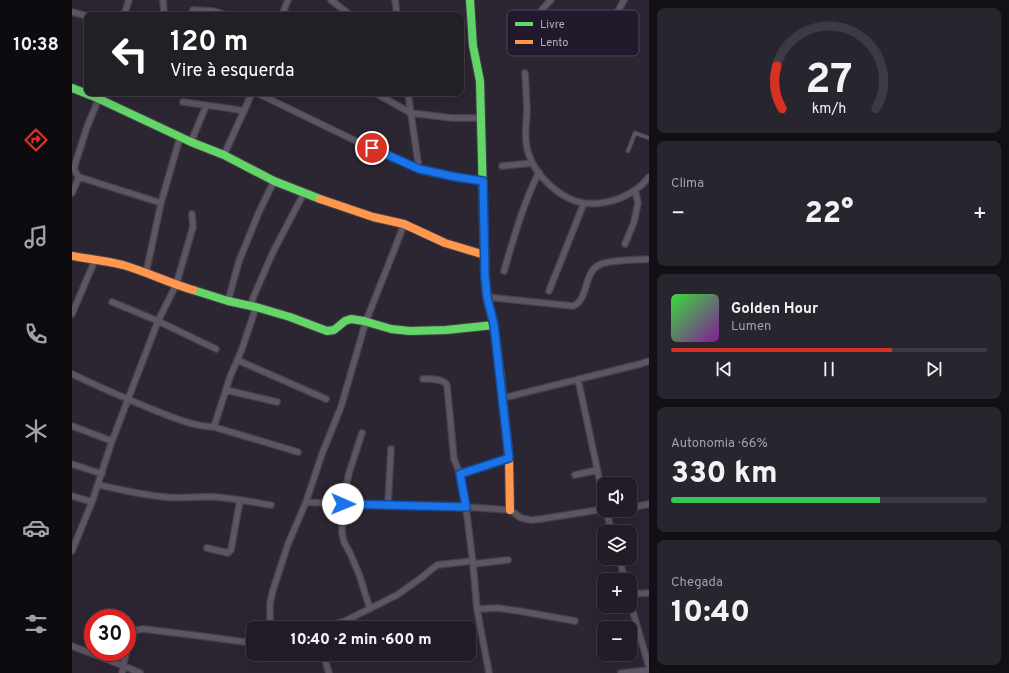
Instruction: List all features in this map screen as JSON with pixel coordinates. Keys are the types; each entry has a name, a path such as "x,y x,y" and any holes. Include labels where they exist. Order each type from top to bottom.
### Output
{"street":[{"path":"125,12 129,0"},
{"path":"163,0 164,12"},
{"path":"283,12 288,0"},
{"path":"332,0 346,12"},
{"path":"394,0 396,12"},
{"path":"470,0 473,46 480,81 485,277 487,297 494,325 503,398 509,458 510,510"},
{"path":"542,10 551,0"},
{"path":"619,10 624,0"},
{"path":"193,10 216,12"},
{"path":"72,12 84,15"},
{"path":"525,73 528,153 538,172 552,187 561,194 584,203 610,201 623,197 635,190 649,177"},
{"path":"72,88 84,91"},
{"path":"161,203 80,177 76,173 74,168 87,127 100,96 191,142 224,155 274,181 355,211 404,224 445,243 485,255"},
{"path":"224,155 251,96"},
{"path":"264,96 360,143 419,169 483,181"},
{"path":"380,96 411,113 452,118 482,118"},
{"path":"408,96 419,169"},
{"path":"183,102 244,111"},
{"path":"191,142 206,106"},
{"path":"146,273 161,203 180,136"},
{"path":"502,166 532,163"},
{"path":"504,271 525,203 538,172"},
{"path":"72,193 80,177"},
{"path":"228,301 239,261 259,212 274,181"},
{"path":"625,244 634,222 638,204 635,190"},
{"path":"214,427 237,360 253,307 253,298 274,252 304,193"},
{"path":"550,291 584,203"},
{"path":"72,549 99,485 112,441 158,321 176,285 193,227 192,214"},
{"path":"270,621 270,604 273,590 288,544 306,502 322,454 341,407 366,322 396,248 404,224"},
{"path":"72,256 122,265 176,285 228,301 290,317 327,331 334,330 350,319 388,329 416,331 494,325"},
{"path":"72,314 74,301 94,260"},
{"path":"487,297 573,306 577,305 591,274 598,265 609,262 649,260"},
{"path":"112,302 158,321 216,349"},
{"path":"237,360 326,399"},
{"path":"503,398 649,361"},
{"path":"72,374 184,422 214,427 298,452"},
{"path":"423,378 445,382 448,385 454,459 460,474 466,507 477,609 489,673"},
{"path":"578,379 599,477"},
{"path":"227,390 277,402"},
{"path":"72,426 112,441"},
{"path":"362,433 349,473 343,504 342,533 344,542 359,574 370,609"},
{"path":"388,505 391,449"},
{"path":"460,474 509,458"},
{"path":"72,464 102,474"},
{"path":"575,475 597,470"},
{"path":"99,485 166,498 214,497 271,505"},
{"path":"72,496 92,502"},
{"path":"207,548 228,553 231,550 240,500"},
{"path":"306,502 466,507 510,510 521,518 535,520 597,511"},
{"path":"637,507 649,504"},
{"path":"345,621 397,595 437,565 508,560"},
{"path":"637,594 649,593"},
{"path":"477,609 498,608 520,610 575,621"},
{"path":"621,673 649,669 633,613"},
{"path":"136,631 143,629 246,642"},
{"path":"72,646 140,673"},
{"path":"122,673 124,661"},
{"path":"325,661 329,673"}],"lane":[{"path":"628,151 635,133 649,138"}],"traffic: fast":[{"path":"470,0 473,46 480,81 485,277 487,297 494,325 500,373"},
{"path":"72,88 84,93"},
{"path":"92,96 191,142 224,155 274,181 320,199"},
{"path":"193,290 228,301 290,317 327,331 334,330 345,321 351,319 364,321 391,329 410,331 446,330 494,325"}],"traffic: slow":[{"path":"320,199 373,217 404,224 445,243 485,255"},
{"path":"72,256 123,265 193,290"},
{"path":"500,373 509,458 510,510"}],"route":[{"path":"343,504 466,507 460,474 509,458 494,325 487,297 485,277 483,181 419,169 372,148"}]}
